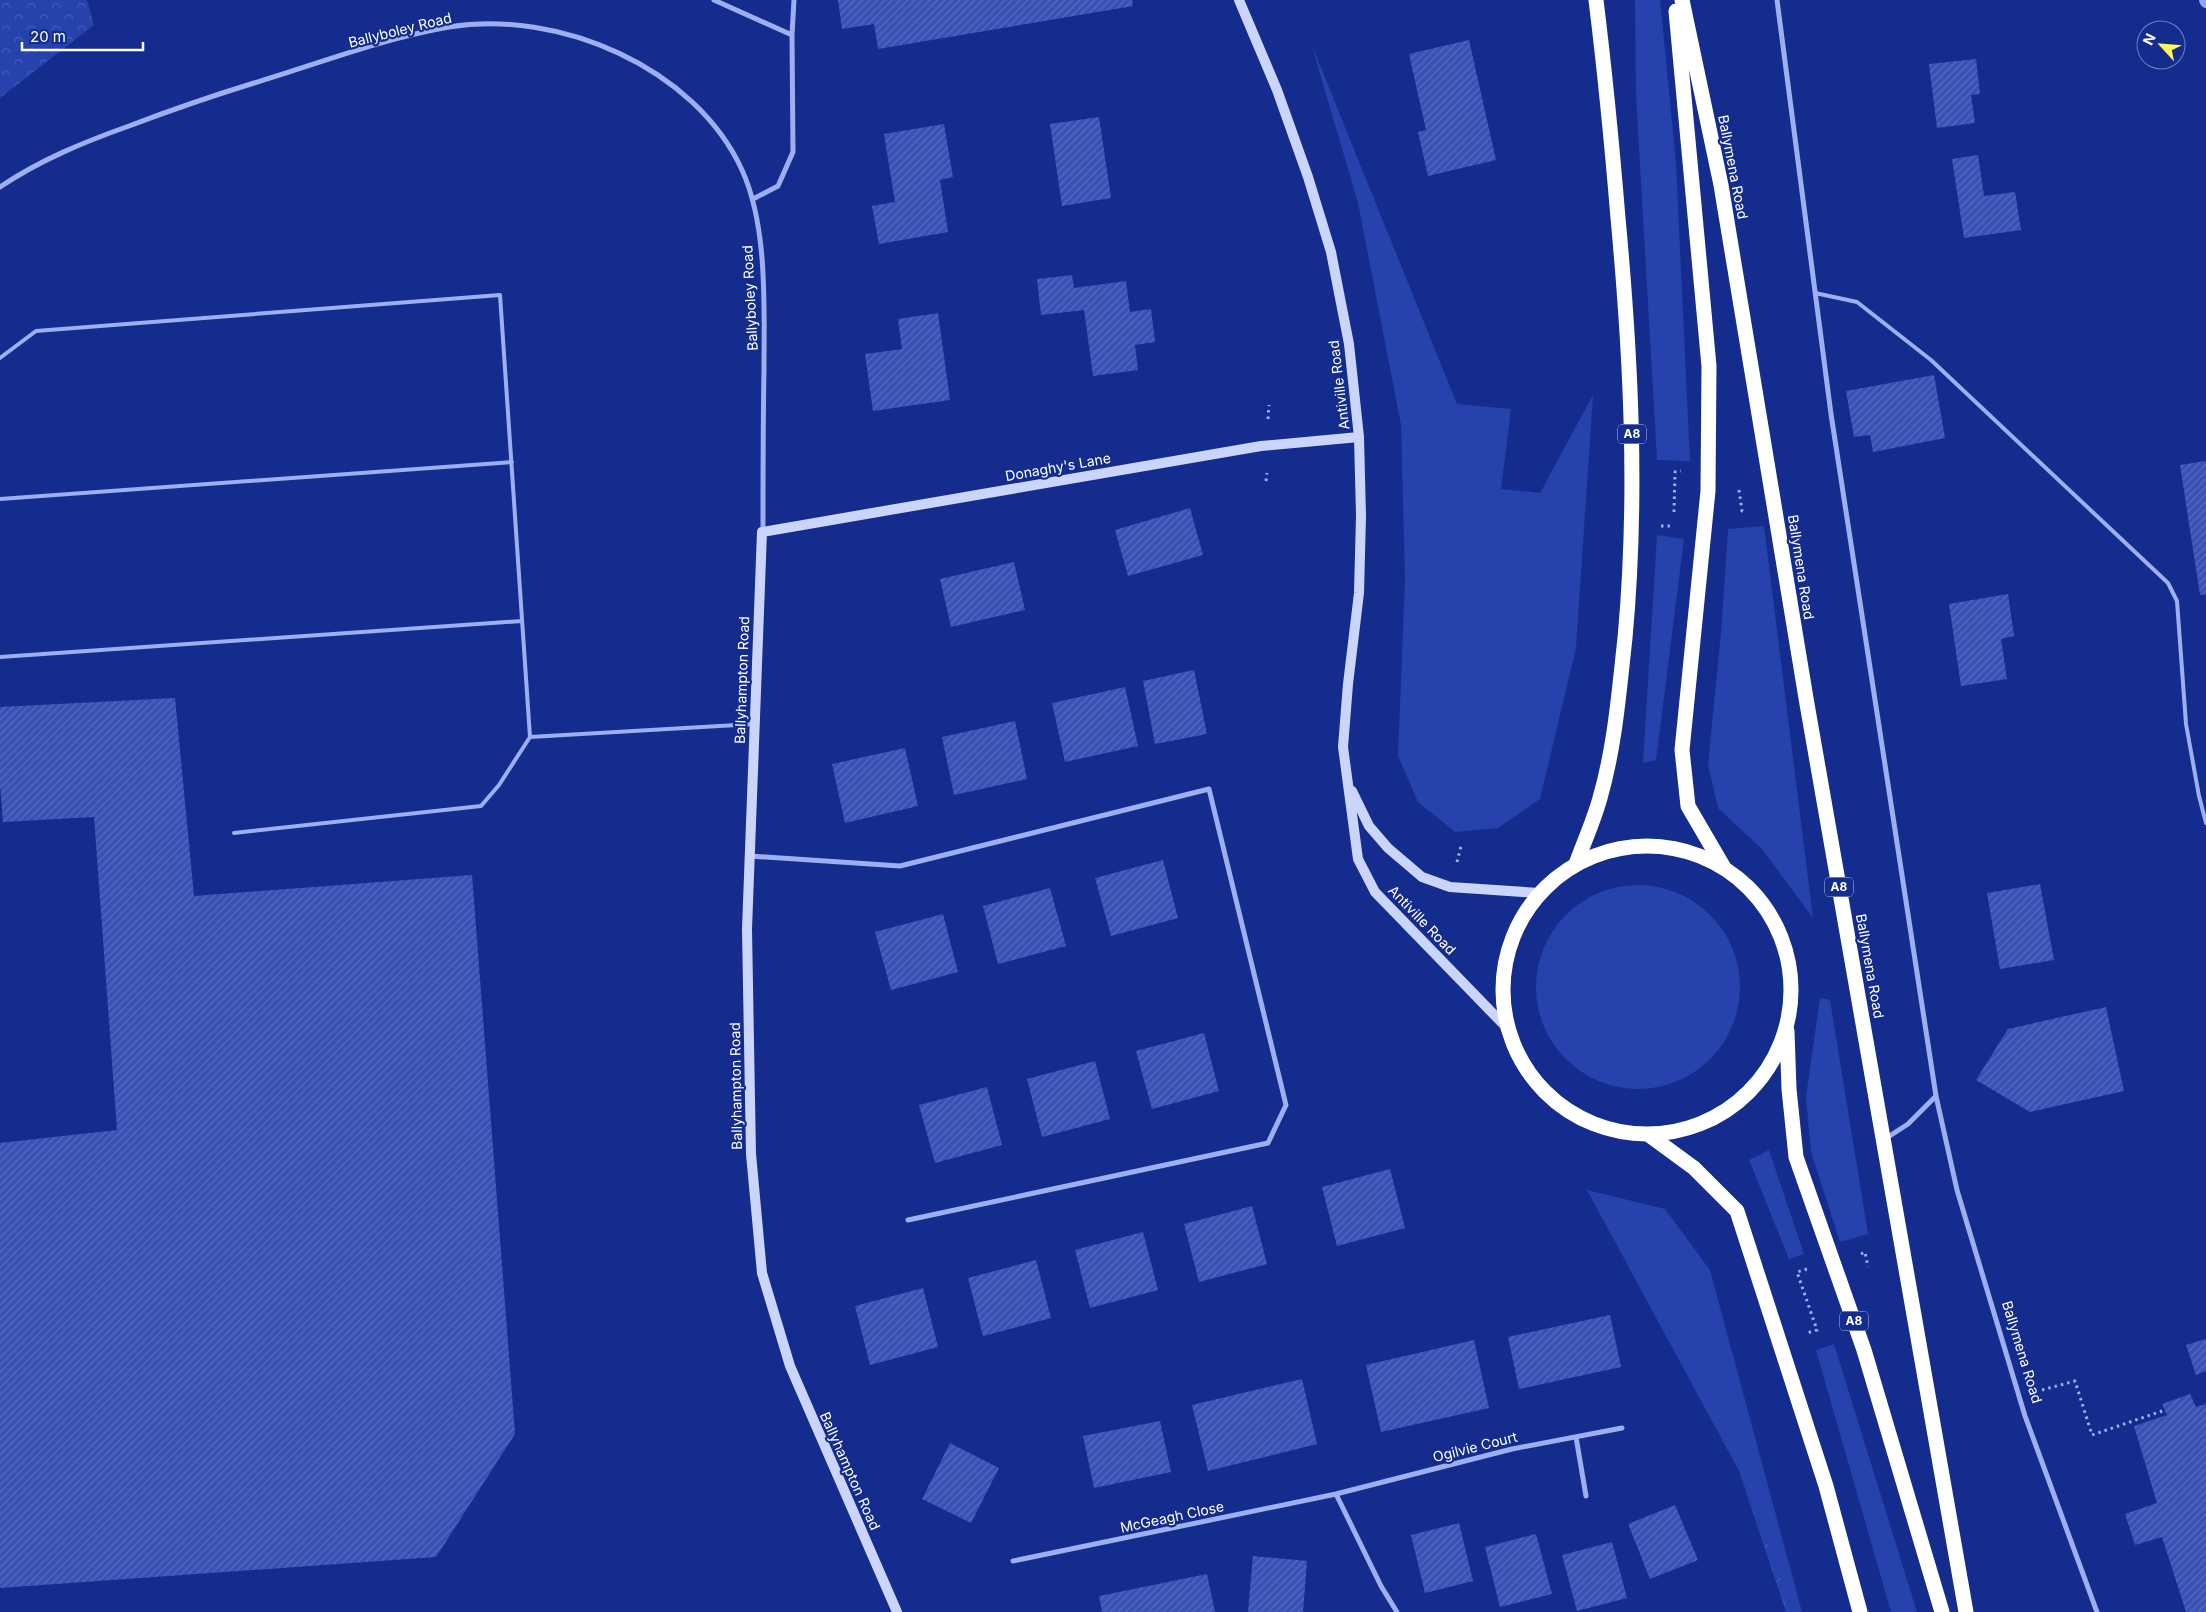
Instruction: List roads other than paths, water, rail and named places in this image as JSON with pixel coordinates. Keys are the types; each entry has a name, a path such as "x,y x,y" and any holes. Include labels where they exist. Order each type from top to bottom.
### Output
{"highway":[{"name":"A8","path":"1576,864 1600,798 1617,719 1630,587 1632,523 1633,457 1628,330 1606,81 1596,0"},
{"name":"A8","path":"1675,0 1709,366 1708,490 1682,750 1688,806 1723,866"},
{"name":"Ballymena Road","path":"1682,0 1721,185 1807,704 1966,1612"},
{"name":"A8","path":"1787,1027 1768,1070 1736,1104 1695,1127 1649,1135 1602,1128 1559,1106 1527,1071 1507,1028 1502,980 1513,933 1539,893 1576,864 1611,849 1650,845 1688,850 1723,866 1758,896 1782,936 1792,981 1787,1027 1789,1089 1796,1157 1864,1350 1942,1612"},
{"name":"A8","path":"1649,1135 1694,1168 1737,1211 1826,1486 1860,1612"}],"street":[{"path":"714,0 792,34"},
{"path":"753,199 778,186 793,152 792,34 794,0"},
{"name":"Antiville Road","path":"1239,0 1277,90 1308,177 1331,252 1349,344 1359,437 1361,516 1359,593 1348,684 1344,747 1358,859 1375,892 1507,1028"},
{"name":"Ballymena Road","path":"1777,0 1831,414 1936,1096 1957,1190 2019,1397 2097,1612"},
{"name":"Ballyboley Road","path":"0,187 17,175 72,147 196,101 406,38 451,27 505,24 549,29 585,39 627,57 661,76 694,104 719,133 741,168 753,199 762,261 764,318 762,532"},
{"name":"Donaghy's Lane","path":"762,532 1261,446 1359,437"},
{"name":"Ballyhampton Road","path":"762,532 747,929 751,1154 762,1273 790,1366 897,1612"},
{"name":"Antiville Road","path":"1348,783 1369,826 1388,848 1422,877 1450,887 1539,893"},
{"path":"750,856 900,866 1209,789 1286,1105 1268,1142 908,1220"},
{"path":"1884,1139 1908,1124 1936,1096"},
{"name":"Ogilvie Court","path":"1336,1494 1512,1449 1622,1428"},
{"path":"1576,1437 1586,1496"},
{"path":"1336,1494 1377,1579 1397,1612"},
{"name":"McGeagh Close","path":"1013,1561 1336,1494"}],"lane":[{"path":"1815,293 1857,302 1931,360 2168,583 2177,601 2186,724 2206,824"},
{"path":"0,358 36,331 500,295 530,737 499,785 481,806 234,833"},
{"path":"0,499 512,462"},
{"path":"0,656 522,621"},
{"path":"530,737 754,724"}]}
